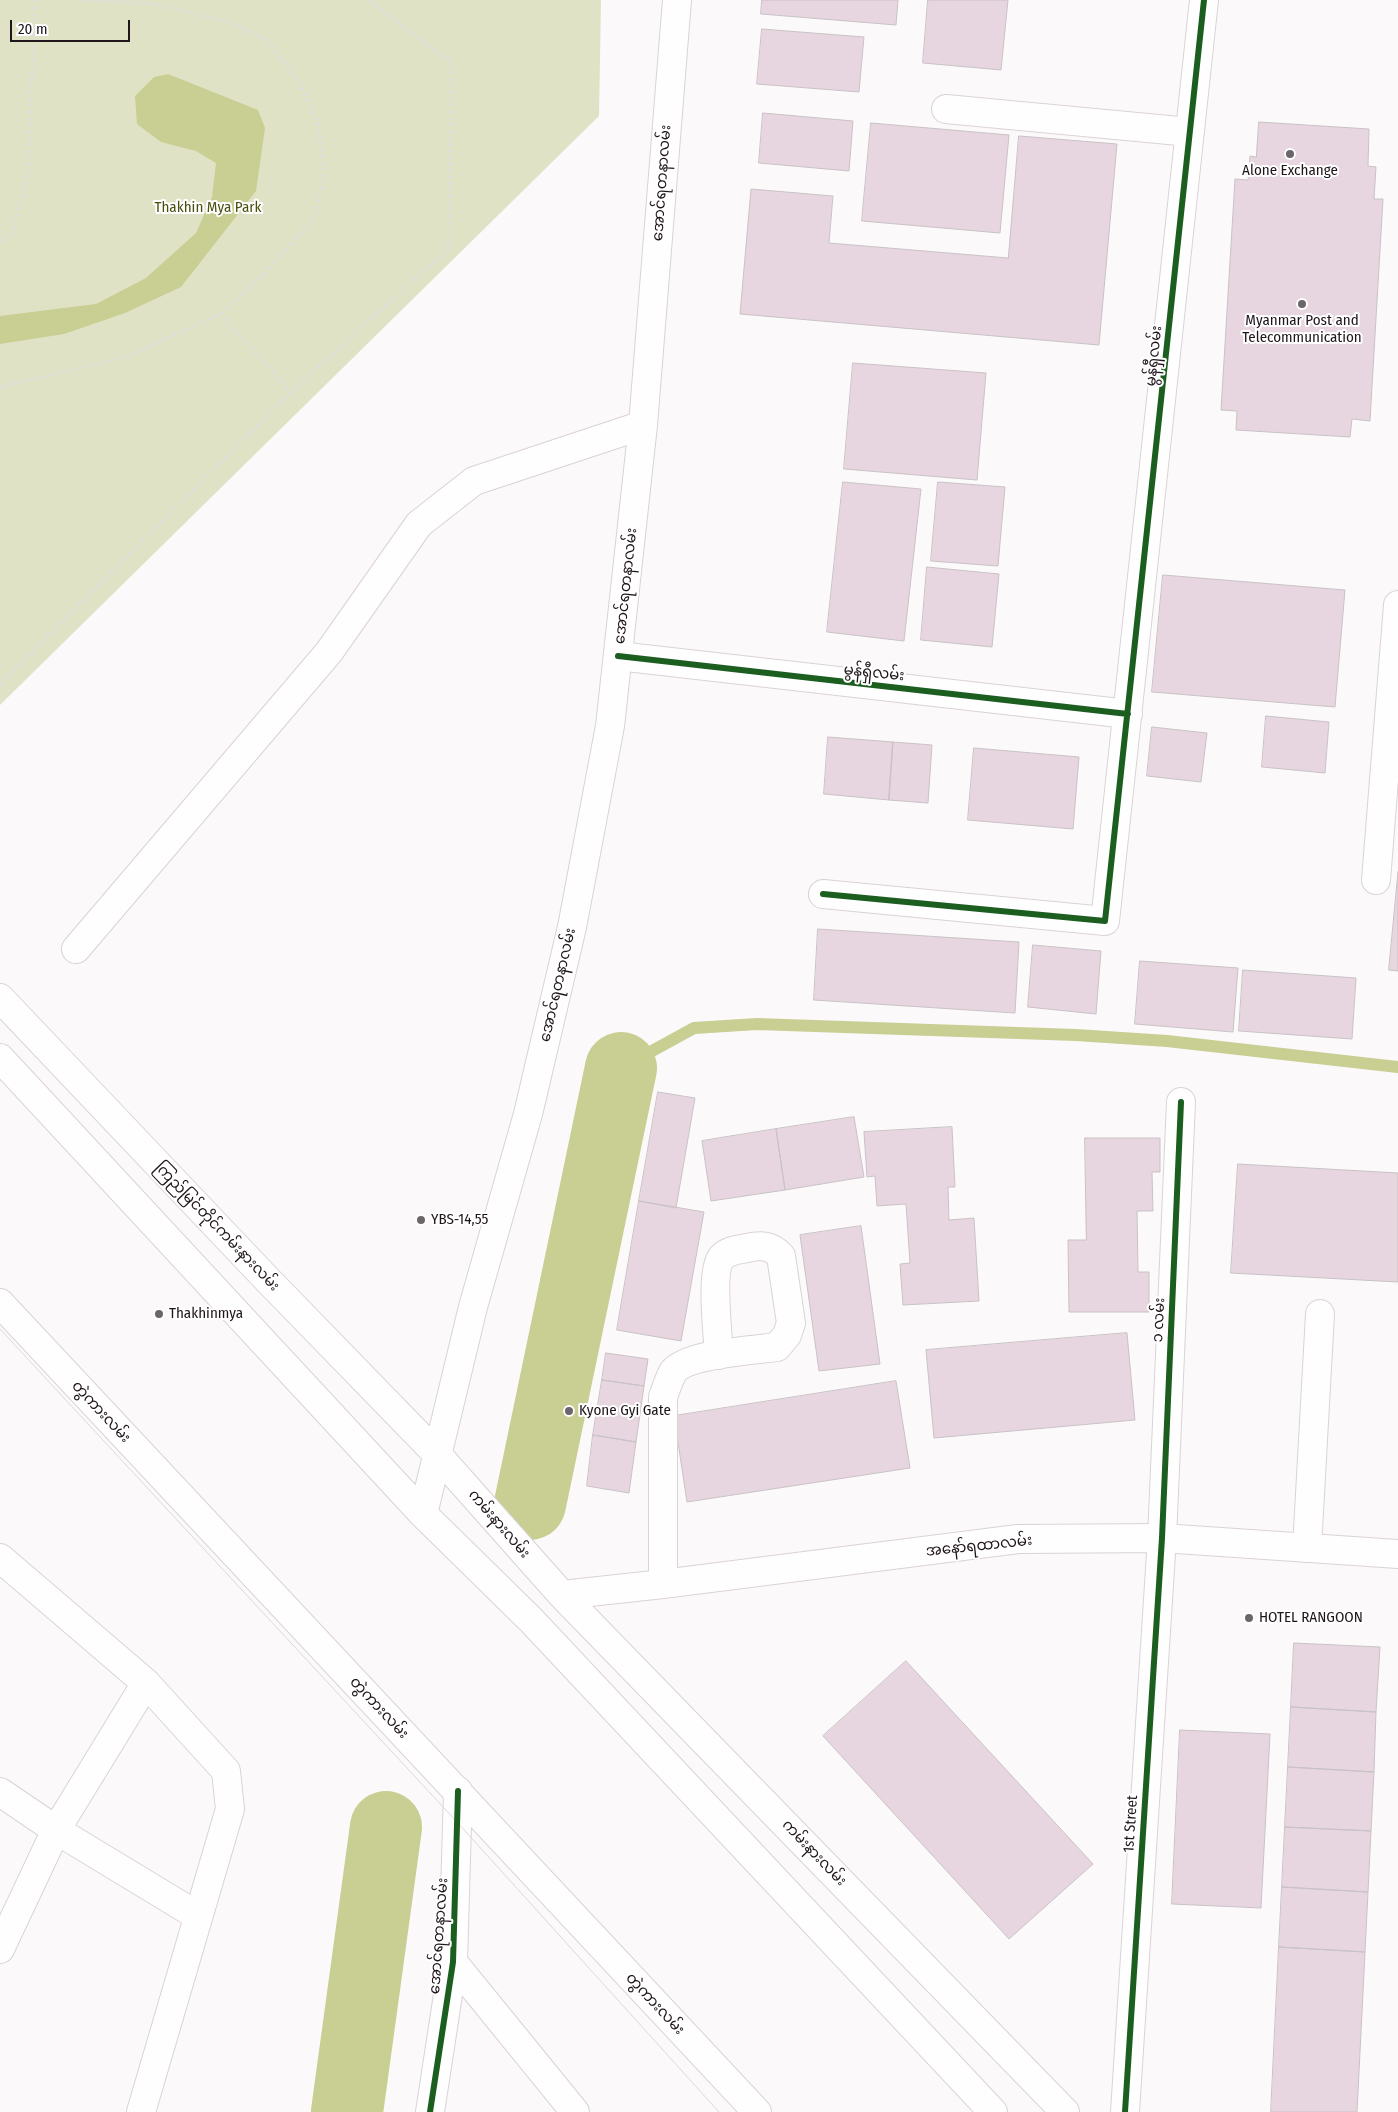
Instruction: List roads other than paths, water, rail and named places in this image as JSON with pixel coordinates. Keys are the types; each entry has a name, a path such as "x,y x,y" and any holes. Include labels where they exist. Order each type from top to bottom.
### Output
{"main road":[{"name":"အောင်ရတနာလမ်း","path":"423,1514 436,1453 473,1307 528,1114 572,928 610,726 644,425 677,0"},
{"name":"မွန်ရှီလမ်း","path":"823,894 1105,921 1204,0"},
{"path":"946,109 1190,132"},
{"path":"76,949 329,652 419,524 474,481 644,425"},
{"path":"1376,880 1398,605"},
{"name":"မွန်ရှီလမ်း","path":"618,656 1128,714"},
{"name":"ကြည်မြင်တိုင်ကမ်းနားလမ်း","path":"0,998 262,1274 436,1453"},
{"path":"0,1058 423,1514 531,1620 992,2112"},
{"name":"၁ လမ်း","path":"1162,1538 1181,1102"},
{"name":"တွဲကားလမ်း","path":"0,1303 254,1577 757,2112"},
{"path":"1307,1548 1320,1314"},
{"path":"663,1584 663,1397 674,1370 698,1357 719,1355"},
{"name":"ကမ်းနားလမ်း","path":"436,1453 562,1595 1065,2112"},
{"name":"အနော်ရထာလမ်း","path":"562,1595 1018,1539 1162,1538 1398,1554"},
{"name":"1st Street","path":"1125,2112 1162,1538"},
{"path":"0,1558 146,1683 226,1771 230,1809 141,2112"},
{"path":"531,1620 562,1595"},
{"path":"0,1948 56,1830 146,1683"},
{"path":"0,1792 56,1830 198,1916"},
{"name":"အောင်ရတနာလမ်း","path":"430,2112 452,1962 458,1792"},
{"path":"452,1962 575,2112"}],"waterway":[{"path":"621,1068 694,1028 757,1024 1076,1035 1167,1041 1398,1067"},
{"path":"530,1504 621,1068"},
{"path":"347,2112 386,1827"}],"tram line":[{"path":"0,1329 457,1822 719,2112"}],"place":[{"name":"Alone Exchange","path":"1290,154"},
{"name":"Myanmar Post and Telecommunication","path":"1302,304"},
{"name":"YBS-14,55","path":"421,1220"},
{"name":"Thakhinmya","path":"159,1314"},
{"name":"Kyone Gyi Gate","path":"569,1411"},
{"name":"HOTEL RANGOON","path":"1249,1618"}],"park label":[{"name":"Thakhin Mya Park","path":"208,208"}]}
